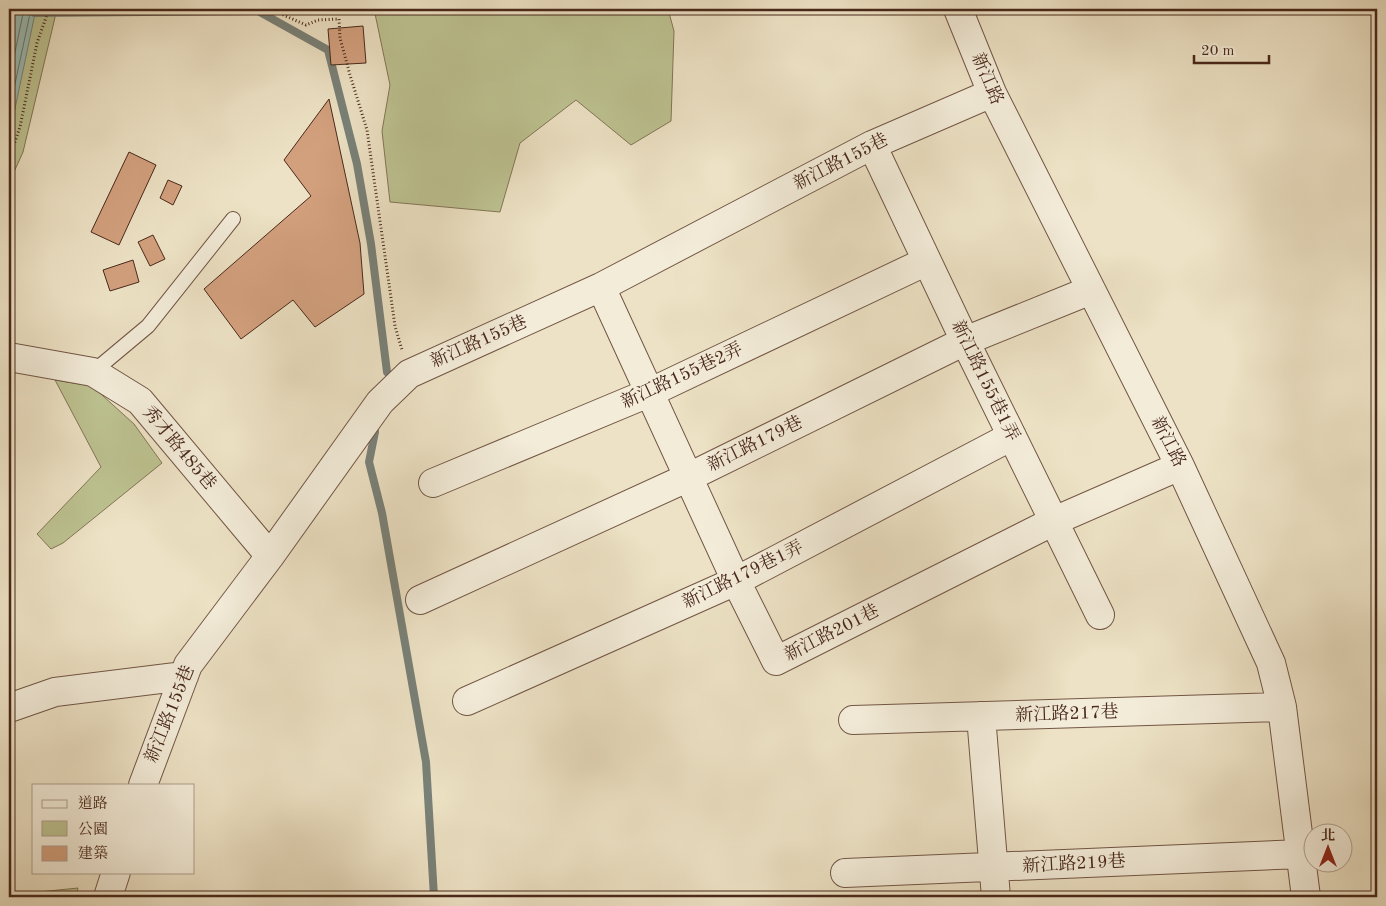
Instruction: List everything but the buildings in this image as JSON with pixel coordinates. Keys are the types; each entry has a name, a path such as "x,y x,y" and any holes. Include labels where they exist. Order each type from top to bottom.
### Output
{"street":[{"name":"新江路","path":"958,9 992,93 1180,466 1271,663 1282,707 1306,897"},
{"name":"新江路155巷","path":"143,784 188,665 270,556 380,402 409,374 601,287 872,145 992,93"},
{"name":"新江路155巷1弄","path":"872,145 965,341 1100,615"},
{"name":"新江路155巷2弄","path":"433,483 651,392 927,261"},
{"name":"新江路201巷","path":"601,287 651,392 736,581 776,661 1054,521 1180,466"},
{"name":"新江路179巷","path":"420,600 690,477 965,341 1091,290"},
{"name":"秀才路485巷","path":"9,357 93,372 140,401 270,556"},
{"name":"新江路179巷1弄","path":"468,701 736,581 1012,436"},
{"path":"9,708 55,692 184,676"},
{"name":"新江路217巷","path":"853,720 1282,707"},
{"path":"981,716 996,897"},
{"name":"新江路219巷","path":"845,873 1302,854"},
{"path":"108,897 115,874"}],"lane":[{"path":"93,372 148,326 233,220"}],"path":[{"path":"9,159 20,127 37,43 49,9"},
{"path":"270,9 306,25 318,20 339,19 340,38 367,130 395,326 409,374"}],"green space":[{"path":"9,9 57,9 23,152 9,183"},
{"path":"374,9 668,9 674,31 671,121 631,145 576,100 520,143 500,212 390,202 382,131 390,85"},
{"path":"55,380 92,386 134,424 162,463 63,543 51,549 37,534 101,467"},
{"path":"78,888 76,897 9,897 9,895"}],"water":[{"path":"9,9 36,9 9,137"}],"waterway":[{"path":"29,9 34,13 258,11 328,50 357,164 371,244 387,372"},
{"path":"375,432 369,462 382,513 426,762 434,897"}]}
